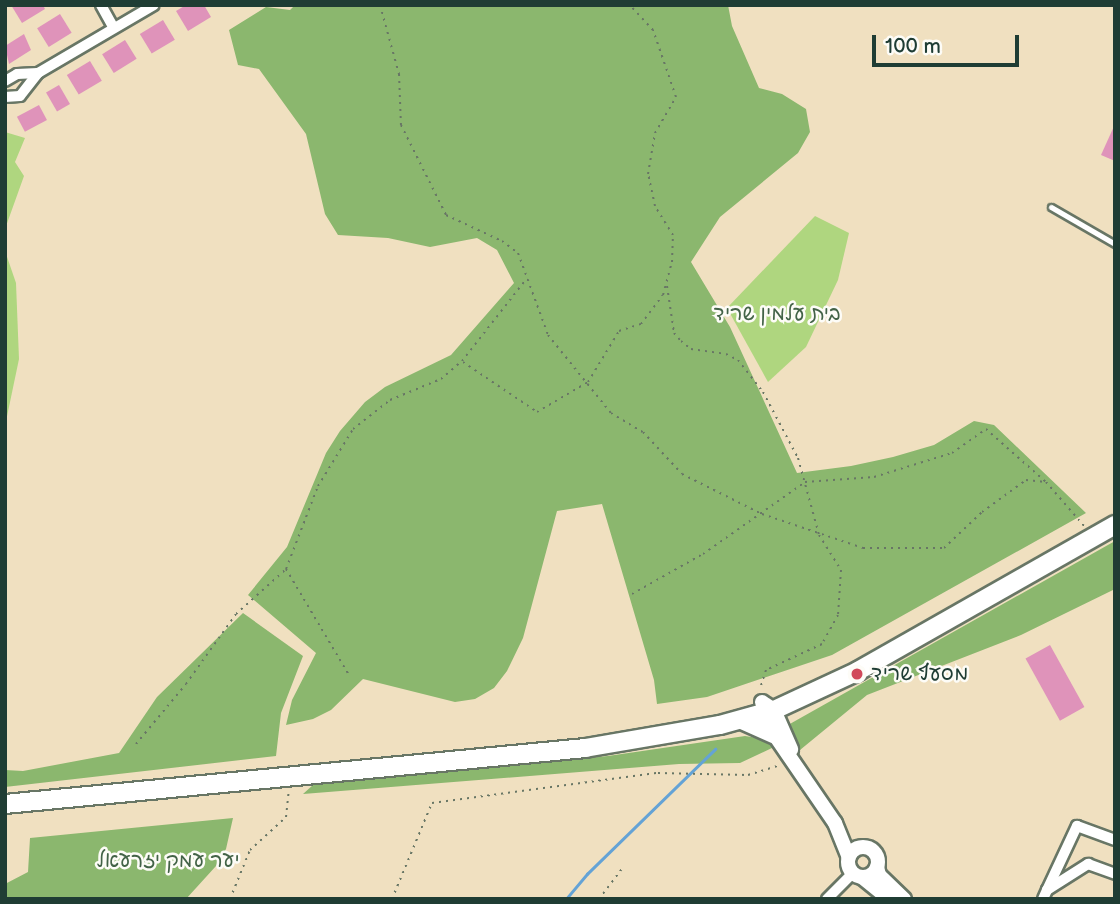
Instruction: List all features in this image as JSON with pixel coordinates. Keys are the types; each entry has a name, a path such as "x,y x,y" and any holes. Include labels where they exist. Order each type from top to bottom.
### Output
{"highway":[{"path":"585,748 765,703 1004,587 1115,525"},
{"path":"5,804 585,748 742,720 765,703"},
{"path":"742,720 774,734"}],"street":[{"path":"101,5 114,28"},
{"path":"5,97 20,96 38,73 154,5"},
{"path":"5,81 17,74 38,73"},
{"path":"765,703 774,734 795,760"},
{"path":"765,703 795,760 835,823 849,857 849,866 889,899"},
{"path":"835,823 863,848 875,854 879,875 904,899"},
{"path":"1045,894 1077,826 1115,840"},
{"path":"849,857 855,850 863,848"},
{"path":"1045,894 1088,864 1115,874"},
{"path":"827,899 857,875 871,874 877,867"}],"lane":[{"path":"1051,207 1115,244"}],"path":[{"path":"380,5 400,75 401,125 446,215 502,242 518,253 548,335 611,413 643,432 682,474 762,514 863,548 944,548 982,512 1026,480 1046,482"},
{"path":"462,361 537,412 588,382 619,331 641,324 663,295 672,262 673,235 655,206 648,174 655,133 676,97 653,30 630,5"},
{"path":"136,744 186,684 236,614 286,569 318,486 353,429 390,400 441,379 462,361 527,278"},
{"path":"666,283 674,332 691,349 726,354 750,372 798,458 819,535 841,570 838,615 822,644 766,670 765,703"},
{"path":"632,594 703,554 805,482 874,477 952,453 986,429 1046,482 1094,537"},
{"path":"286,569 349,675"},
{"path":"392,899 432,803 658,773 748,775 795,760"},
{"path":"229,899 250,850 286,817 290,776"},
{"path":"599,899 624,866"}],"green space":[{"path":"295,5 728,5 732,26 759,88 782,94 806,109 810,132 798,153 720,217 691,262 730,327 797,473 851,466 934,445 974,421 994,425 1086,513 832,655 707,697 657,704 654,680 602,504 557,511 523,638 507,671 494,688 475,699 455,702 363,679 331,710 313,719 286,725 292,700 316,653 248,595 287,547 326,453 340,431 365,402 385,387 451,355 514,283 497,250 477,238 430,247 388,238 338,235 325,214 306,134 259,69 238,65 229,30 266,7 290,10"},
{"path":"5,132 25,138 15,162 24,176 5,229"},
{"name":"בית עלמין שריד","path":"815,216 849,233 838,280 806,347 768,382 727,308"},
{"path":"5,251 16,283 19,359 5,426"},
{"path":"1115,541 1113,590 1021,635 867,695 800,750 788,725"},
{"path":"243,613 303,656 281,713 276,756 5,787 5,770 23,771 119,753 157,697"},
{"path":"745,736 758,738 774,747 740,763 679,764 303,794 313,785 608,756"},
{"name":"יער עמק יזרעאל","path":"233,818 226,849 216,866 186,899 5,899 5,884 28,872 30,838"}],"building":[{"path":"11,5 43,5 45,9 22,23"},
{"path":"186,5 204,5 211,17 188,31 176,11"},
{"path":"60,14 72,33 49,47 37,28"},
{"path":"163,20 175,40 152,54 140,34"},
{"path":"24,34 31,50 9,64 5,46"},
{"path":"125,40 137,59 114,73 102,54"},
{"path":"90,61 102,81 79,95 67,75"},
{"path":"59,85 70,104 57,112 46,93"},
{"path":"39,105 47,120 25,132 17,117"},
{"path":"1115,124 1115,161 1101,155"},
{"path":"1050,645 1084,707 1060,721 1026,659"}],"waterway":[{"path":"566,899 587,874 715,749"}],"place":[{"name":"מסעף שריד","path":"857,674"}]}
